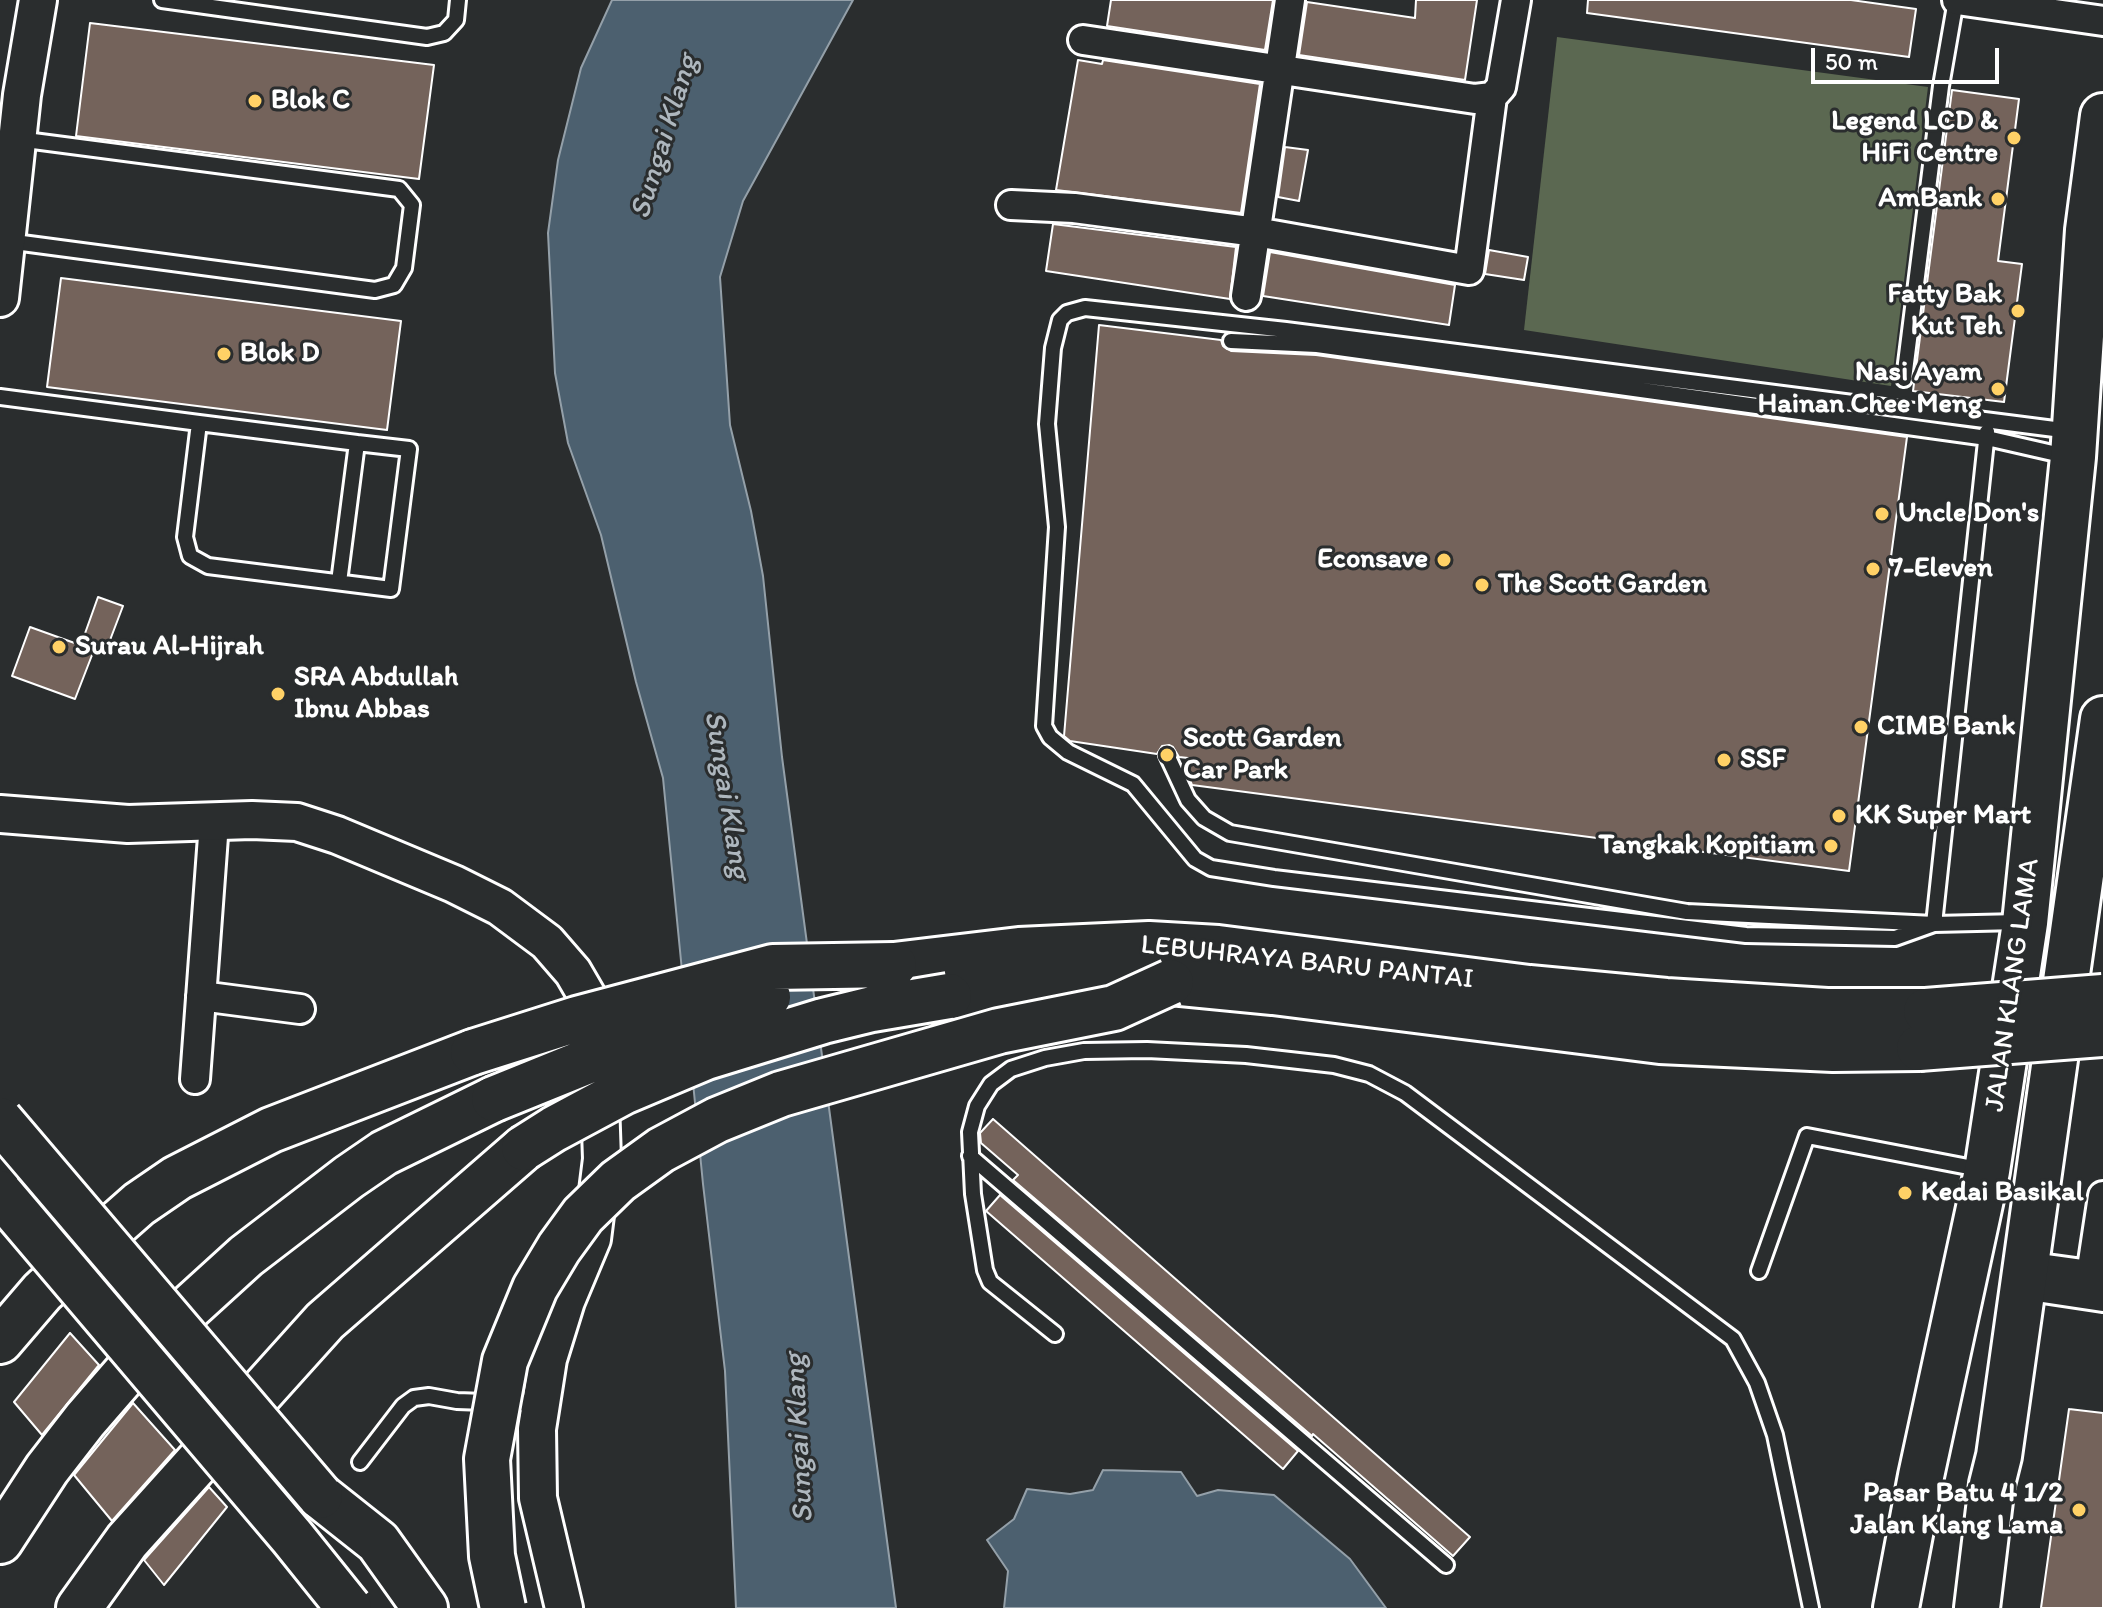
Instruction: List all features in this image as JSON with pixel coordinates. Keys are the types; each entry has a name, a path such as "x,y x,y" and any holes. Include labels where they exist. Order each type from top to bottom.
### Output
{"main road":[{"name":"JALAN KLANG LAMA","path":"1896,1608 1921,1476 1987,1171 2025,923 2075,444 2088,230 2103,116"},
{"name":"JALAN KLANG LAMA","path":"1977,1608 1992,1484 2103,724"},
{"name":"LEBUHRAYA BARU PANTAI","path":"0,1541 47,1469 157,1337 246,1256 384,1153 494,1099 615,1050 742,1005 894,965 1019,950 1149,944 1218,948 1529,988 1666,1001 1827,1011 1923,1030 2103,1034"},
{"path":"0,1341 42,1292 139,1204 177,1178 271,1130 473,1052 577,1019 773,967 894,965"},
{"name":"LEBUHRAYA BARU PANTAI","path":"79,1608 127,1541 325,1321 524,1148 623,1092 706,1057 835,1018 949,996 1039,987 1171,982 1660,1041 1833,1049 2103,997"},
{"path":"503,1608 492,1556 487,1459 505,1361 535,1288 559,1248 583,1215 618,1181 661,1150 717,1120 781,1094 999,1031 1114,1008 1171,982"},
{"path":"0,1120 320,1496 354,1560 412,1607"},
{"path":"0,1193 349,1608"}],"street":[{"path":"0,298 17,138 38,0"},
{"path":"1246,296 1290,0"},
{"path":"1011,205 1074,208 1256,232 1469,270 1492,97 1501,87 1504,77 1516,0"},
{"path":"1957,0 2103,21"},
{"path":"1083,40 1475,99 1492,97"},
{"path":"0,814 128,824 252,820 297,822 337,835 454,884 500,907 547,942 573,972 591,1003 599,1074 602,1159 592,1239 566,1301 548,1359 537,1429 538,1498 564,1608"},
{"path":"195,1079 214,823"},
{"path":"201,996 300,1009"},
{"path":"2024,1275 2099,1283 2103,1196"}],"lane":[{"path":"162,0 427,37 444,33 456,20 458,0"},
{"path":"1904,379 1941,86 1957,0"},
{"path":"6,241 375,290 394,285 404,268 412,205 399,189 17,138"},
{"path":"1934,924 1895,938 1746,935 1274,878 1211,868 1195,859 1133,784 1068,752 1050,737 1044,726 1057,527 1047,424 1053,348 1060,320 1067,313 1085,308 1286,330 1988,420 2075,444"},
{"path":"1231,341 1317,345 1987,438 2075,444"},
{"path":"0,397 409,449 391,589 208,566 190,556 185,537 199,423"},
{"path":"1934,924 1988,420"},
{"path":"339,582 357,443"},
{"path":"1167,755 1188,800 1204,818 1230,833 1687,912 1934,924 2025,923"},
{"path":"1055,1334 990,1282 985,1270 973,1194 970,1132 977,1106 991,1084 1011,1069 1084,1051 1147,1050 1246,1055 1334,1065 1369,1074 1405,1093 1733,1339 1757,1383 1775,1435 1811,1608"},
{"path":"1759,1271 1807,1136 1987,1171"},
{"path":"970,1156 1446,1565"},
{"path":"360,1462 403,1406 414,1398 429,1396 457,1401 541,1404"}],"green space":[{"path":"1557,37 1928,87 1891,386 1524,330"}],"water":[{"name":"Sungai Klang","path":"612,0 853,0 743,201 720,277 730,425 763,576 782,757 896,1608 736,1608 725,1371 703,1184 663,778 636,682 601,535 568,443 555,373 548,233 558,160 581,68"},
{"path":"1103,1470 1181,1472 1197,1496 1218,1490 1274,1495 1350,1559 1386,1608 1004,1608 1008,1571 987,1540 1014,1519 1027,1489 1070,1494 1093,1490"}],"building":[{"path":"1111,0 1273,0 1265,50 1107,26"},
{"path":"1416,0 1477,0 1465,80 1299,55 1307,2 1415,18"},
{"path":"1588,0 1851,0 1916,9 1909,57 1587,13"},
{"name":"Blok C","path":"90,23 434,65 419,179 76,136"},
{"path":"1078,60 1102,64 1103,60 1260,84 1241,213 1056,190"},
{"path":"1952,90 2019,99 1998,261 2022,264 2004,402 1913,391"},
{"path":"1285,147 1308,150 1299,201 1278,197"},
{"path":"1053,224 1236,247 1230,299 1046,271"},
{"path":"1489,250 1528,257 1524,280 1485,274"},
{"path":"1270,252 1455,285 1449,325 1263,296"},
{"name":"Blok D","path":"61,278 401,321 387,430 47,387"},
{"name":"The Scott Garden","path":"1099,325 1221,340 1223,346 1231,351 1316,355 1907,437 1849,871 1192,785 1187,773 1188,758 1179,757 1169,745 1162,746 1157,754 1070,741 1064,736"},
{"path":"98,597 123,606 107,648 83,639"},
{"name":"Surau Al-Hijrah","path":"30,627 94,650 75,699 12,676"},
{"path":"993,1119 1470,1537 1453,1556 1013,1180 1018,1175 981,1143 980,1133"},
{"path":"1000,1195 1298,1451 1283,1469 986,1211"},
{"path":"70,1333 99,1365 42,1435 14,1402"},
{"path":"133,1403 175,1450 112,1521 74,1475"},
{"name":"Pasar Batu 4 1/2 Jalan Klang Lama","path":"2069,1409 2103,1413 2103,1608 2041,1608"},
{"path":"209,1487 227,1507 164,1585 144,1560"}],"place":[{"name":"Blok C","path":"255,101"},
{"name":"Legend LCD & HiFi Centre","path":"2014,138"},
{"name":"AmBank","path":"1998,199"},
{"name":"Fatty Bak Kut Teh","path":"2018,311"},
{"name":"Blok D","path":"224,354"},
{"name":"Nasi Ayam Hainan Chee Meng","path":"1998,389"},
{"name":"Uncle Don's","path":"1882,514"},
{"name":"Econsave","path":"1444,560"},
{"name":"7-Eleven","path":"1873,569"},
{"name":"The Scott Garden","path":"1482,585"},
{"name":"Surau Al-Hijrah","path":"59,647"},
{"name":"SRA Abdullah Ibnu Abbas","path":"278,694"},
{"name":"CIMB Bank","path":"1861,727"},
{"name":"Scott Garden Car Park","path":"1167,755"},
{"name":"SSF","path":"1724,760"},
{"name":"KK Super Mart","path":"1839,816"},
{"name":"Tangkak Kopitiam","path":"1831,846"},
{"name":"Kedai Basikal","path":"1905,1193"},
{"name":"Pasar Batu 4 1/2 Jalan Klang Lama","path":"2079,1510"}]}
